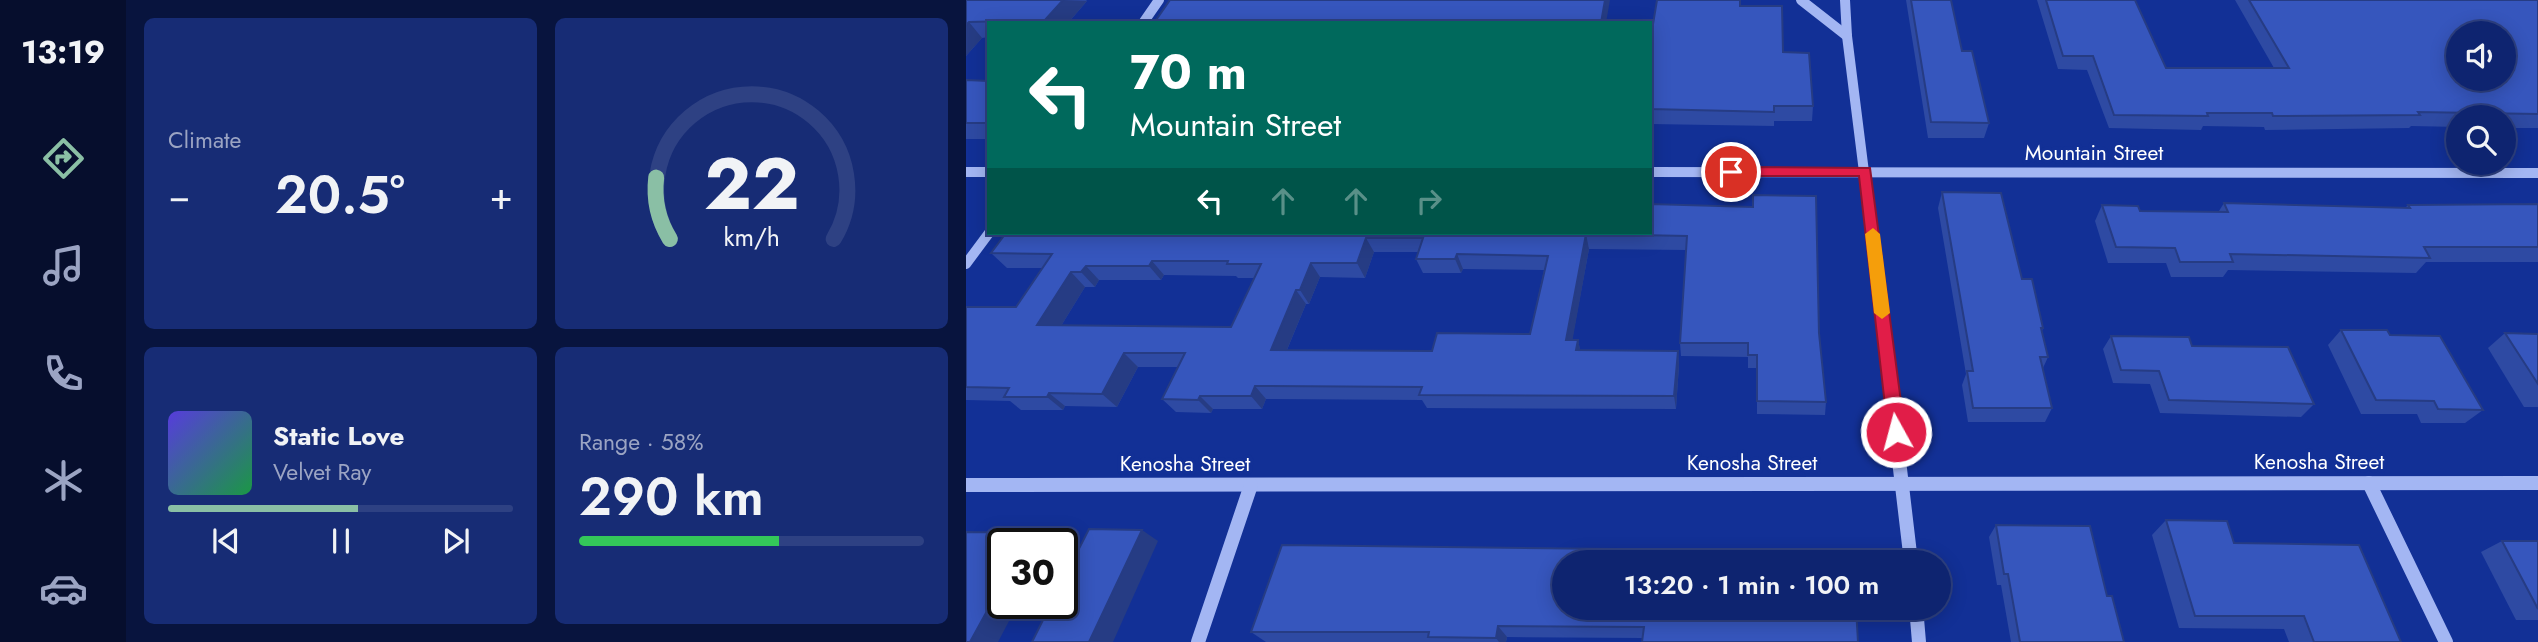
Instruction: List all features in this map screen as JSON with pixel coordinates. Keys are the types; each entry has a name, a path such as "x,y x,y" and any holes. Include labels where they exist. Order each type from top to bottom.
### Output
{"street":[{"path":"1144,21 1159,0"},
{"path":"1801,0 1847,36"},
{"path":"1845,0 1847,36 1866,172 1910,550"},
{"path":"966,172 987,172"},
{"name":"Mountain Street","path":"1652,172 2538,173"},
{"path":"966,264 988,235"},
{"path":"2369,483 2446,642"},
{"name":"Kenosha Street","path":"966,485 2538,483"},
{"path":"1198,642 1251,485"},
{"path":"1917,620 1919,642"}],"building":[{"path":"966,0 1063,0 1045,20 969,22 966,25"},
{"path":"1170,0 1605,0 1601,21 1155,21"},
{"path":"1657,0 1740,0 1740,6 1782,6 1783,52 1809,53 1813,106 1774,106 1774,112 1652,109 1652,30"},
{"path":"1911,0 1951,0 1962,51 1972,51 1989,123 1931,122"},
{"path":"2046,0 2135,0 2166,68 2289,68 2249,0 2538,0 2538,114 2516,114 2516,105 2446,105 2446,112 2418,112 2420,115 2114,115 2093,56 2063,56"},
{"path":"966,80 987,81 987,123 966,123"},
{"path":"1942,192 2001,193 2022,279 2032,279 2048,357 2040,357 2052,408 1973,408 1967,371 1973,371"},
{"path":"1753,195 1816,196 1819,333 1826,402 1757,401 1757,355 1748,355 1748,343 1680,343 1687,236 1636,235 1652,235 1652,204 1753,207"},
{"path":"2224,203 2410,208 2408,205 2538,204 2538,247 2424,247 2430,258 2230,254 2233,262 2180,262 2175,248 2116,247 2102,205 2138,206 2140,211 2228,212"},
{"path":"1004,235 1586,235 1566,340 1578,340 1576,350 1678,351 1674,396 1419,395 1422,387 1255,386 1251,396 1200,396 1198,400 1162,399 1185,353 1124,353 1102,394 1049,393 1047,397 1004,397 1009,388 966,387 966,307 1016,307 1052,254 991,253","holes":["1366,238 1423,238 1416,259 1455,259 1457,254 1548,256 1530,334 1437,333 1432,351 1271,350 1296,290 1300,290 1311,263 1357,263","1152,261 1228,261 1227,264 1261,264 1231,327 1037,325 1071,272 1081,272 1086,266 1149,266"]},
{"path":"2341,330 2387,330 2390,335 2440,336 2483,410 2438,409 2434,401 2376,400"},
{"path":"2505,333 2538,334 2538,384"},
{"path":"2111,336 2189,337 2192,346 2288,347 2314,404 2169,400 2159,371 2121,370"},
{"path":"2166,520 2227,521 2234,543 2359,545 2401,642 2314,642 2304,616 2195,616"},
{"path":"1996,525 2090,526 2107,596 2112,596 2124,642 2020,642"},
{"path":"1089,529 1142,530 1089,642 1032,642 1044,619 1078,619 1078,551"},
{"path":"966,532 987,532 987,611 970,642 966,642"},
{"path":"2502,541 2538,541 2538,609"},
{"path":"1282,545 1616,549 1552,550 1552,620 1857,620 1858,642 1642,642 1644,627 1498,626 1496,638 1428,637 1429,632 1251,632"},
{"path":"1751,549 1852,550 1751,550"}],"slow traffic":[{"path":"1873,234 1882,313"}],"route":[{"path":"1731,172 1866,172 1896,432"}]}
